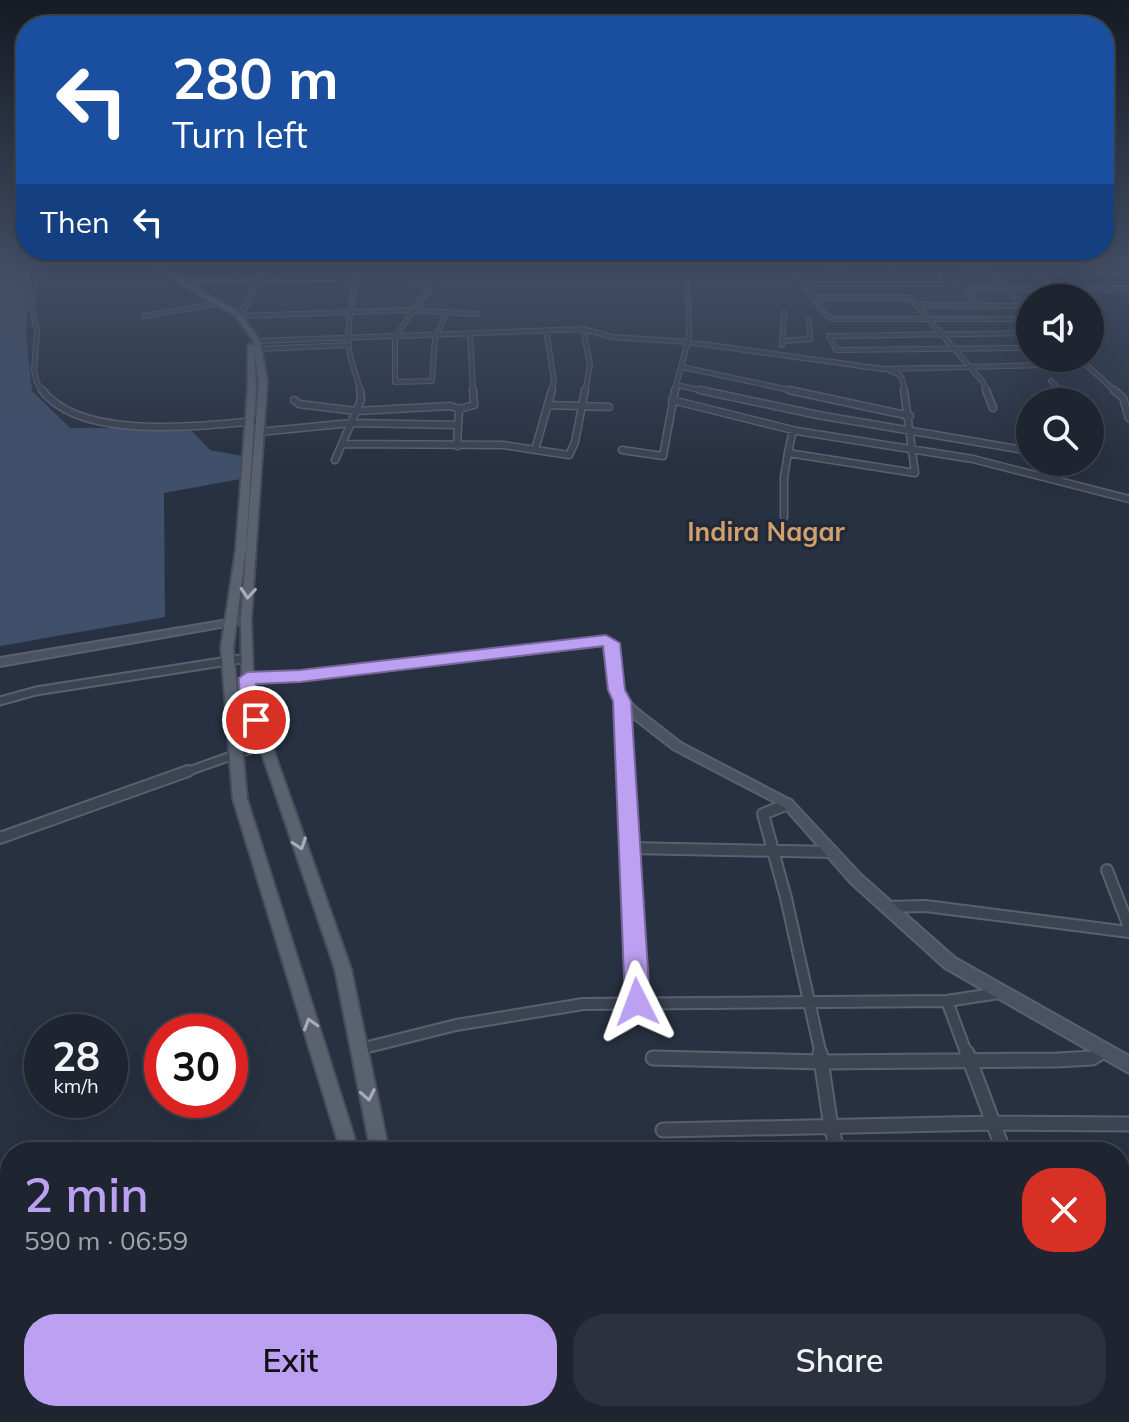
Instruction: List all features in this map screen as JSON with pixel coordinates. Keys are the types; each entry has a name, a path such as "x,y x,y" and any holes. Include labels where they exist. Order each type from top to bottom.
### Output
{"main road":[{"path":"242,330 251,342 256,425 246,620 248,695 343,969 378,1142"},
{"path":"248,330 257,345 263,381 231,622 229,661 240,799 347,1142"},
{"path":"0,662 246,620"},
{"path":"247,678 300,676 606,640 611,643 617,690 622,701 677,746 788,804 856,879 950,963 1129,1065"}],"street":[{"path":"36,330 32,363 37,382 49,402 86,418 117,425 458,425"},
{"path":"335,460 361,400 348,345 349,330"},
{"path":"399,330 395,337 395,382 432,381 438,330"},
{"path":"257,345 348,337 537,330"},
{"path":"535,450 549,405 554,369 546,330"},
{"path":"342,444 503,445 569,455 583,406 590,365 583,330"},
{"path":"588,330 612,337 780,353 883,369 901,375 910,416 915,473 788,453"},
{"path":"622,450 663,456 672,400 690,330"},
{"path":"780,353 784,330"},
{"path":"784,341 810,339 810,330"},
{"path":"938,330 983,382 993,408"},
{"path":"294,400 299,404 356,411 450,406 459,409 474,405 470,333"},
{"path":"1016,333 829,336 836,350 1016,348"},
{"path":"257,345 348,345"},
{"path":"883,369 1016,365"},
{"path":"682,367 910,416"},
{"path":"1095,372 1123,398 1129,418"},
{"path":"1051,381 1061,388"},
{"path":"676,385 818,415 1016,448"},
{"path":"672,400 793,430 986,462 1129,499"},
{"path":"549,405 609,407"},
{"path":"457,446 459,409"},
{"path":"784,517 784,477 793,430"},
{"path":"0,701 36,691 247,658"},
{"path":"622,701 637,1002"},
{"path":"0,838 265,744"},
{"path":"788,804 763,814 786,898 822,1062 835,1142"},
{"path":"629,848 834,852"},
{"path":"887,907 926,906 1129,929 1107,870"},
{"path":"359,1049 398,1037 583,1004 947,1001 999,993"},
{"path":"947,1001 1000,1142"},
{"path":"653,1058 822,1062 971,1061 1092,1058 1104,1050"},
{"path":"663,1130 993,1123 1129,1124"}],"water":[{"path":"0,330 26,330 32,391 70,428 189,428 210,450 248,457 246,478 164,493 165,617 0,646"}],"district":[{"name":"Indira Nagar","path":"766,532"}],"route":[{"path":"256,720 248,695 247,678 300,676 606,640 611,643 617,690 622,701 637,1002"}]}
